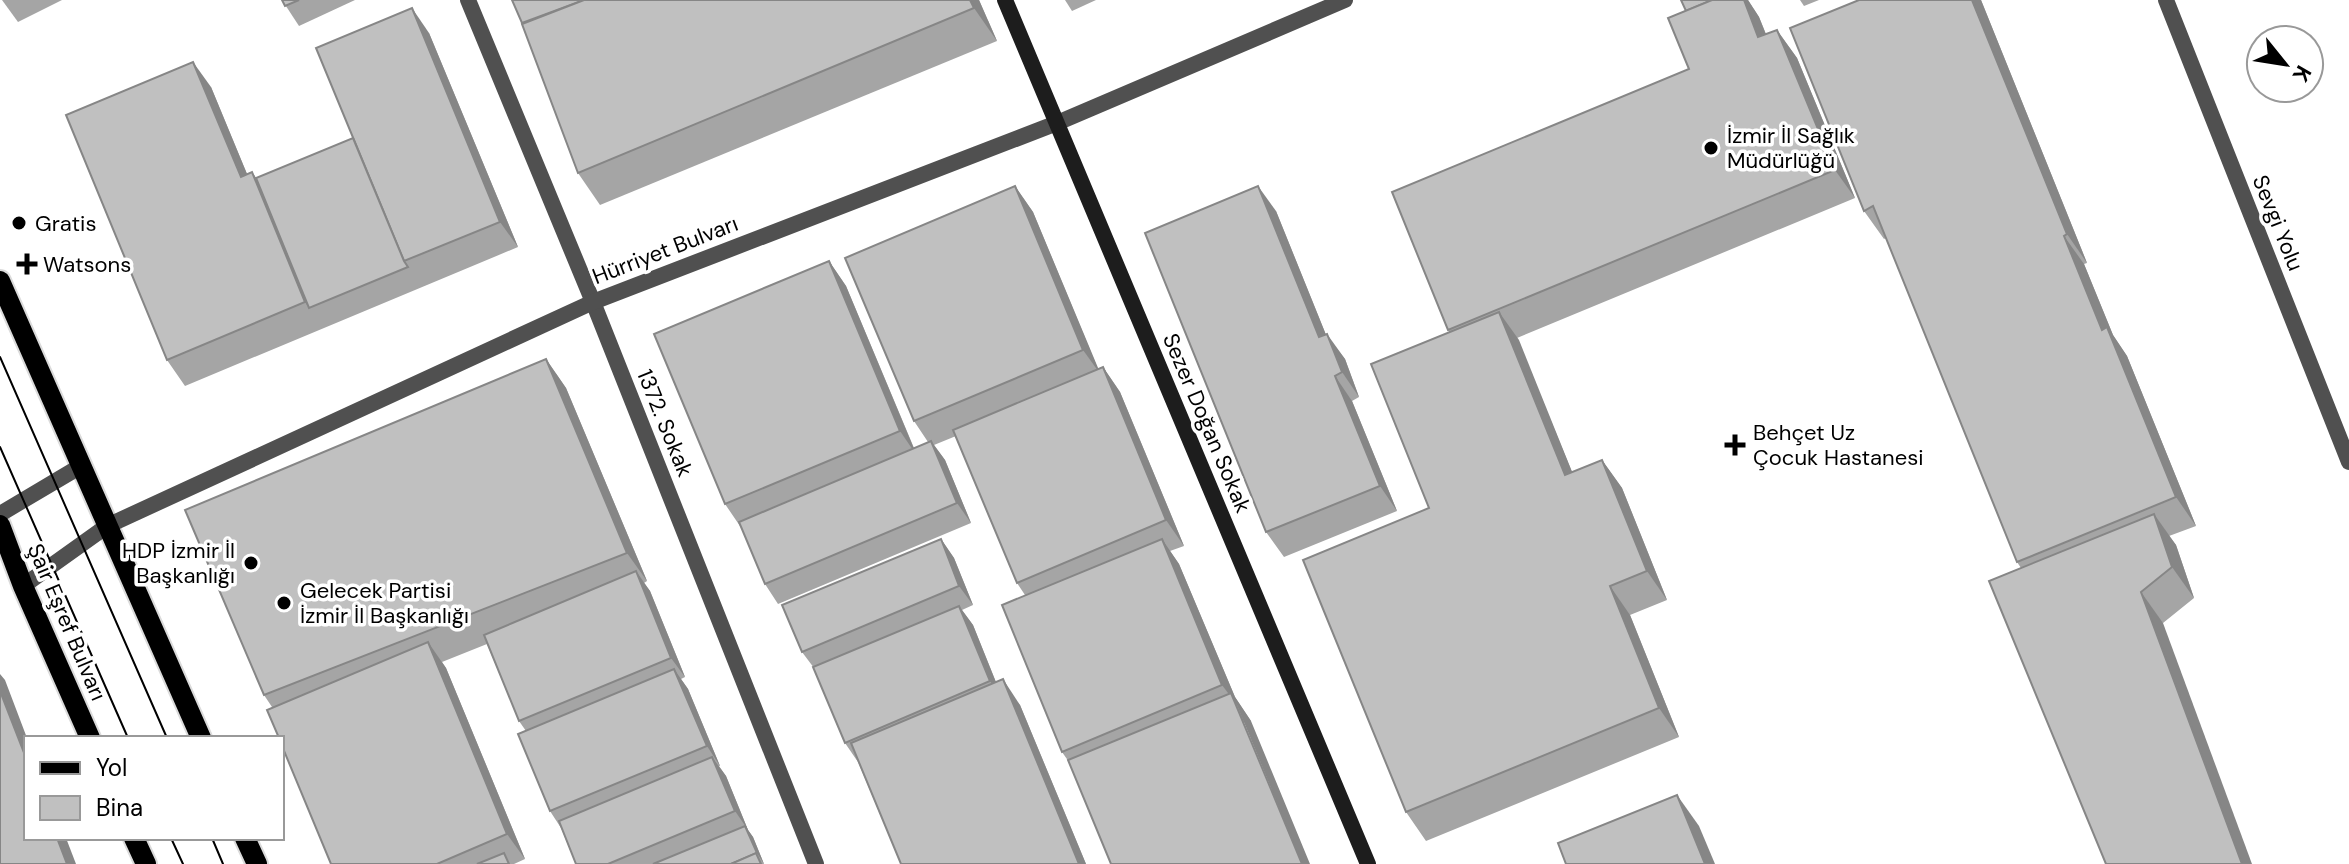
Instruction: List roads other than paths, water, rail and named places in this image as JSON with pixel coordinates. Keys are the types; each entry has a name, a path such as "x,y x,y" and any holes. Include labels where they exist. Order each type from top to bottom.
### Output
{"main road":[{"path":"0,281 200,736"},
{"name":"Şair Eşref Bulvarı","path":"0,525 23,586 89,736"},
{"path":"135,840 146,864"},
{"path":"246,840 257,864"}],"street":[{"name":"1372. Sokak","path":"468,0 593,302 816,864"},
{"name":"Sezer Doğan Sokak","path":"1005,0 1368,864"},
{"name":"Hürriyet Bulvarı","path":"23,586 107,526 593,302 1057,123 1345,0"},
{"name":"Sevgi Yolu","path":"2166,0 2349,462"},
{"path":"0,514 81,466"}],"tram line":[{"path":"0,357 166,736"},
{"path":"0,447 127,736"},
{"path":"172,840 183,864"},
{"path":"213,840 223,864"}],"place":[{"name":"İzmir İl Sağlık Müdürlüğü","path":"1711,148"},
{"name":"Gratis","path":"19,223"},
{"name":"Watsons","path":"27,264"},
{"name":"Behçet Uz Çocuk Hastanesi","path":"1735,445"},
{"name":"HDP İzmir İl Başkanlığı","path":"251,563"},
{"name":"Gelecek Partisi İzmir İl Başkanlığı","path":"284,603"}]}
